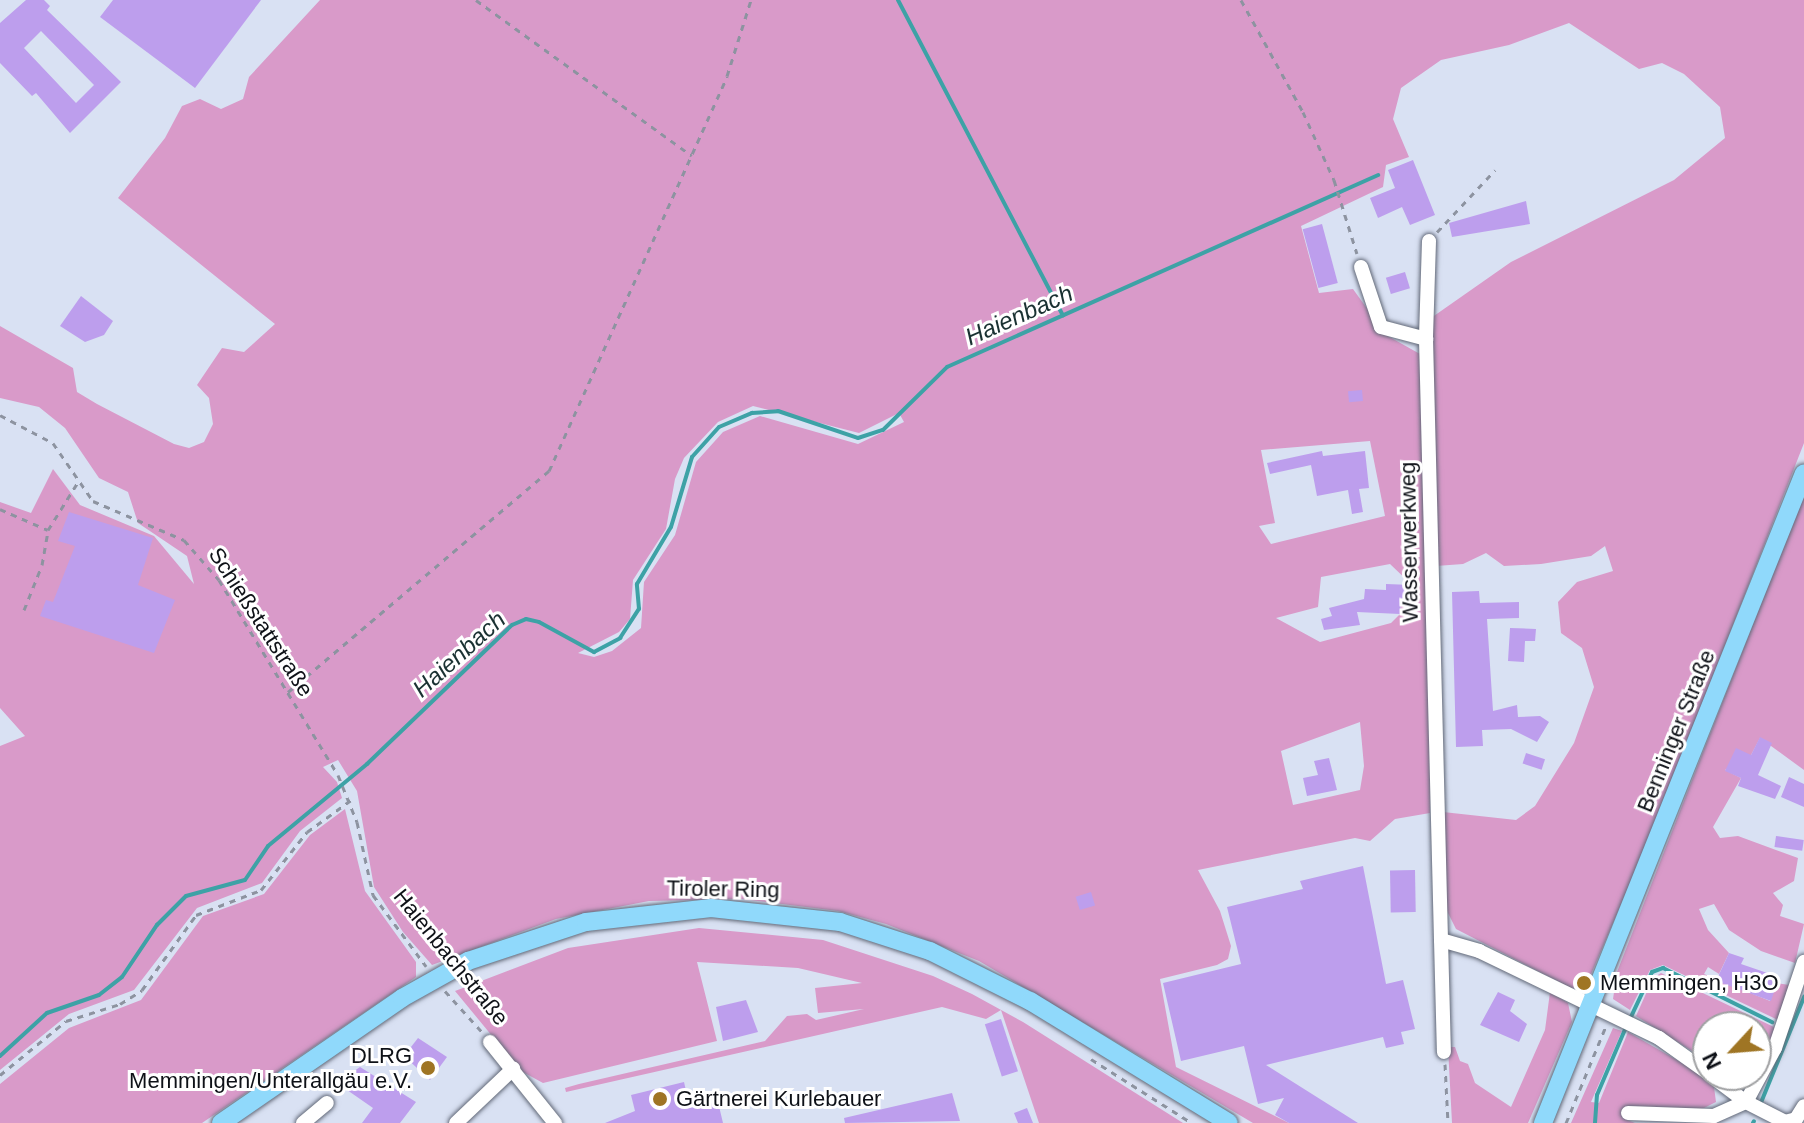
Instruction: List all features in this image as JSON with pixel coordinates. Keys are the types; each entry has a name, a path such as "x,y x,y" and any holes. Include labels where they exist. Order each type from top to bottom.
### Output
{"main road":[{"name":"Benninger Straße","path":"1543,1123 1593,1008 1804,473"},
{"name":"Tiroler Ring","path":"221,1123 440,984 511,944 619,916 711,908 840,922 930,951 968,969 1229,1123"}],"street":[{"name":"Wasserwerkweg","path":"1429,241 1426,339 1444,1052"},
{"path":"1361,267 1381,327 1426,339"},
{"path":"1441,940 1479,951 1637,1027 1692,1063"},
{"path":"1628,1113 1714,1116 1746,1102 1775,1048 1804,962"},
{"name":"Haienbachstraße","path":"490,1042 555,1123"},
{"path":"456,1123 513,1069"},
{"path":"1731,1091 1778,1122 1796,1119 1804,1106"},
{"path":"303,1123 327,1103"}],"path":[{"path":"476,0 692,156"},
{"path":"288,692 549,471 736,55 751,0"},
{"path":"1241,0 1303,112 1337,189 1361,267"},
{"path":"1429,241 1495,170"},
{"name":"Schießstattstraße","path":"0,415 53,443 93,501 164,527 201,556 288,692 351,800"},
{"path":"24,610 42,565 48,530 78,482"},
{"path":"0,509 48,530"},
{"path":"0,1075 66,1021 120,1004 142,990 196,915 261,890 307,832 351,800"},
{"name":"Haienbachstraße","path":"351,800 373,895 440,984 490,1042"},
{"path":"440,984 457,985"},
{"path":"1566,1123 1615,1017"},
{"path":"1444,1052 1448,1123"},
{"path":"1086,1056 1192,1123"}],"shaded area":[{"path":"320,0 1804,0 1804,443 1652,832 1586,986 1571,988 1456,929 1446,909 1443,812 1516,820 1535,806 1574,743 1594,687 1582,648 1561,633 1558,602 1577,582 1613,571 1605,546 1591,556 1541,564 1504,566 1486,553 1463,564 1436,566 1431,318 1511,262 1674,180 1725,138 1720,107 1684,74 1662,63 1639,69 1569,23 1509,45 1441,60 1401,88 1393,119 1409,157 1386,165 1383,187 1301,226 1319,293 1353,289 1386,335 1420,354 1431,768 1430,813 1395,819 1370,841 1355,838 1198,870 1220,911 1231,946 1228,959 1217,965 1160,979 1176,1067 1289,1123 1253,1123 979,961 886,924 838,911 742,899 649,901 556,919 432,965 403,932 374,887 357,791 338,760 323,767 337,782 342,798 300,831 262,883 197,908 134,990 69,1014 0,1070 0,746 25,736 0,708 0,502 31,513 53,469 80,505 154,536 194,584 187,556 138,523 128,492 99,478 65,428 39,407 0,398 0,326 73,368 77,392 97,404 174,444 189,448 204,442 213,424 209,398 197,385 222,348 244,352 275,324 118,198 165,138 182,106 200,99 221,109 243,99 249,77","holes":["753,406 859,433 899,413 904,422 858,444 760,416 723,432 696,462 675,535 644,582 641,628 612,651 594,657 578,653 619,632 630,619 633,580 666,529 675,479 684,458 718,422","1370,441 1385,516 1271,544 1259,526 1275,523 1261,450","1390,564 1412,585 1411,601 1401,601 1400,614 1391,623 1320,642 1276,618 1318,607 1321,577","1360,722 1364,766 1360,790 1293,805 1281,751"]},
{"path":"1804,494 1804,770 1760,738 1751,755 1725,770 1741,778 1713,827 1720,838 1738,836 1798,858 1794,881 1773,893 1783,905 1780,916 1804,924 1795,963 1761,951 1729,930 1714,904 1699,909 1708,930 1729,953 1719,974 1708,967 1704,974 1770,1001 1777,983 1789,985 1778,1020 1772,1017 1772,1011 1759,1011 1663,965 1650,970 1630,1010 1613,999 1617,972"},
{"path":"345,809 365,891 416,962 416,977 202,1123 0,1123 0,1084 69,1028 141,1000 203,916 264,894 310,835"},
{"path":"699,928 823,940 933,976 972,994 1023,1022 1183,1123 1039,1123 1001,1010 986,1019 942,1007 566,1092 565,1088 579,1084 765,1041 787,1016 807,1014 816,1020 864,1009 818,1013 815,988 862,983 798,968 697,962 717,1041 543,1083 521,1071 455,991 568,948"},
{"path":"1661,973 1740,1011 1692,1011 1692,1051 1636,1016 1653,978"},
{"path":"1550,992 1568,1003 1572,1022 1528,1123 1452,1123 1448,1047 1455,1047 1460,1061 1468,1064 1475,1083 1511,1107 1545,1030"},
{"path":"1613,1028 1622,1031 1591,1102 1599,1103 1628,1032 1692,1069 1692,1091 1715,1091 1716,1102 1700,1110 1625,1119 1635,1123 1571,1123"}],"building":[{"path":"26,0 44,0 50,6 47,10 121,82 70,133 36,93 32,96 0,63 0,23","holes":["41,31 94,85 76,103 24,48"]},
{"path":"113,0 261,0 195,88 100,17"},
{"path":"1413,160 1435,215 1410,225 1402,207 1378,218 1370,198 1395,188 1388,170"},
{"path":"1526,201 1530,224 1452,237 1449,223"},
{"path":"1322,224 1338,283 1318,288 1303,229"},
{"path":"1405,272 1410,288 1391,294 1386,278"},
{"path":"81,296 113,321 104,335 85,342 60,326"},
{"path":"1362,390 1363,401 1349,402 1348,391"},
{"path":"1322,451 1323,456 1365,451 1369,488 1359,489 1363,512 1352,514 1348,490 1317,496 1311,465 1270,474 1267,463"},
{"path":"69,512 153,538 138,585 175,600 154,653 40,616 46,600 53,602 75,546 58,541"},
{"path":"1386,584 1412,585 1411,602 1401,601 1400,614 1357,612 1360,625 1324,630 1321,619 1332,616 1329,608 1364,599 1365,589 1386,590"},
{"path":"1479,591 1480,603 1519,602 1519,618 1487,619 1493,711 1517,705 1518,717 1540,716 1549,722 1537,742 1511,729 1482,730 1483,746 1456,747 1452,592"},
{"path":"1510,628 1536,629 1535,641 1525,641 1524,662 1508,661"},
{"path":"1760,737 1772,743 1758,775 1781,786 1775,799 1738,786 1741,778 1725,771 1736,748 1751,755"},
{"path":"1526,753 1545,759 1542,770 1523,763"},
{"path":"1329,758 1337,790 1307,796 1303,778 1318,775 1314,761"},
{"path":"1789,777 1804,784 1804,807 1781,797"},
{"path":"1776,836 1804,840 1802,851 1774,847"},
{"path":"1363,866 1386,984 1403,980 1415,1029 1401,1032 1404,1044 1386,1048 1383,1037 1266,1065 1358,1123 1289,1123 1275,1115 1284,1098 1258,1104 1244,1046 1181,1061 1163,983 1241,964 1227,907 1303,889 1300,881"},
{"path":"1390,870 1415,870 1416,912 1391,912"},
{"path":"1091,892 1095,905 1080,910 1076,897"},
{"path":"1729,953 1744,958 1741,964 1779,977 1771,1001 1716,981"},
{"path":"1498,992 1515,1000 1510,1011 1527,1024 1519,1042 1480,1025"},
{"path":"746,1000 758,1032 723,1041 716,1007"},
{"path":"1001,1019 1018,1071 1002,1077 985,1024"},
{"name":"DLRG Memmingen/Unterallgäu e.V.","path":"418,1038 447,1057 430,1080 404,1056"},
{"path":"360,1067 416,1102 400,1123 362,1123 373,1108 337,1083"},
{"name":"Gärtnerei Kurlebauer","path":"684,1082 690,1108 718,1102 723,1123 605,1123 635,1111 631,1095"},
{"name":"Gärtnerei Kurlebauer","path":"952,1093 960,1121 845,1123 844,1118"},
{"path":"1027,1108 1033,1123 1018,1123 1014,1113"}],"waterway":[{"path":"898,0 1063,315"},
{"name":"Haienbach","path":"0,1056 47,1013 99,995 122,977 157,925 186,896 245,880 268,846 367,764 512,625 526,619 539,622 594,652 620,638 639,609 637,584 671,527 692,457 719,427 752,413 778,411 858,438 883,430 947,367 1378,175"},
{"path":"1630,1019 1652,972 1663,968 1750,1011"},
{"path":"1760,1105 1804,997"},
{"path":"1595,1123 1597,1095 1626,1027"}],"place":[{"name":"Memmingen, H3O","path":"1584,983"},
{"name":"DLRG Memmingen/Unterallgäu e.V.","path":"428,1068"},
{"name":"Gärtnerei Kurlebauer","path":"660,1099"}]}
